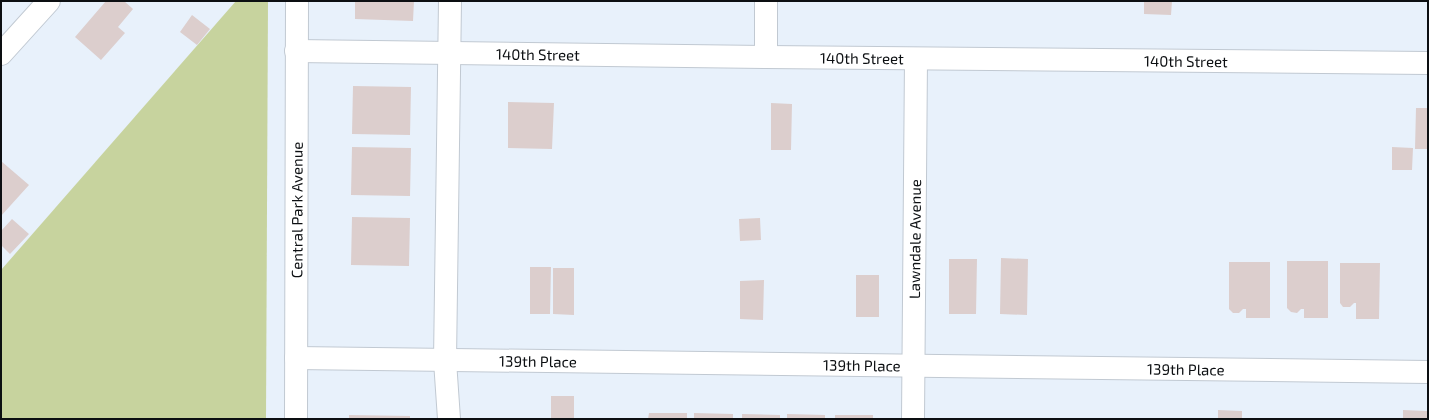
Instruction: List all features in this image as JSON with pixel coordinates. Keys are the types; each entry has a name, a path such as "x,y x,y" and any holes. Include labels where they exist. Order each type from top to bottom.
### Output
{"street":[{"path":"1,54 49,1"},
{"name":"Central Park Avenue","path":"296,419 297,1"},
{"path":"449,419 445,361 450,1"},
{"path":"766,1 766,57"},
{"name":"140th Street","path":"296,51 916,59 1428,63"},
{"name":"Lawndale Avenue","path":"914,419 916,59"},
{"name":"139th Place","path":"296,358 1428,372"}],"green space":[{"path":"236,1 268,1 266,419 1,419 1,270"}],"building":[{"path":"106,1 124,1 133,9 118,27 125,33 101,60 75,37"},
{"path":"355,1 414,1 413,21 355,19"},
{"path":"1144,1 1172,1 1171,15 1144,14"},
{"path":"192,15 210,29 197,45 180,32"},
{"path":"353,86 411,87 410,135 352,134"},
{"path":"508,102 554,103 552,149 508,148"},
{"path":"771,103 792,104 791,150 771,150"},
{"path":"1416,108 1428,108 1428,149 1415,149"},
{"path":"352,147 411,148 410,196 351,195"},
{"path":"1392,147 1413,148 1412,170 1392,170"},
{"path":"1,161 29,185 1,216"},
{"path":"352,217 410,218 409,266 351,265"},
{"path":"760,218 761,240 740,241 739,219"},
{"path":"12,219 29,234 10,254 1,245 1,231"},
{"path":"1001,258 1028,259 1027,315 1000,314"},
{"path":"949,259 977,259 976,314 949,314"},
{"path":"1287,261 1328,261 1328,318 1304,318 1304,309 1301,309 1297,313 1291,312 1287,308"},
{"path":"1229,262 1270,262 1270,318 1246,318 1246,309 1243,309 1239,313 1233,313 1229,309"},
{"path":"1340,263 1380,263 1379,319 1356,319 1356,303 1350,307 1343,307 1340,303"},
{"path":"530,267 551,267 550,314 530,314"},
{"path":"553,268 574,268 574,315 553,314"},
{"path":"856,275 879,275 879,317 856,317"},
{"path":"764,280 763,320 740,319 740,281"},
{"path":"551,396 574,396 574,419 551,419"},
{"path":"1218,410 1242,411 1242,419 1218,419"},
{"path":"1403,410 1427,411 1427,419 1403,419"},
{"path":"649,413 687,413 687,419 648,419"},
{"path":"694,413 733,414 733,419 694,419"},
{"path":"742,414 780,415 780,419 742,419"},
{"path":"787,414 825,415 825,419 787,419"},
{"path":"349,415 410,416 410,419 349,419"},
{"path":"835,415 873,415 873,419 835,419"}]}
